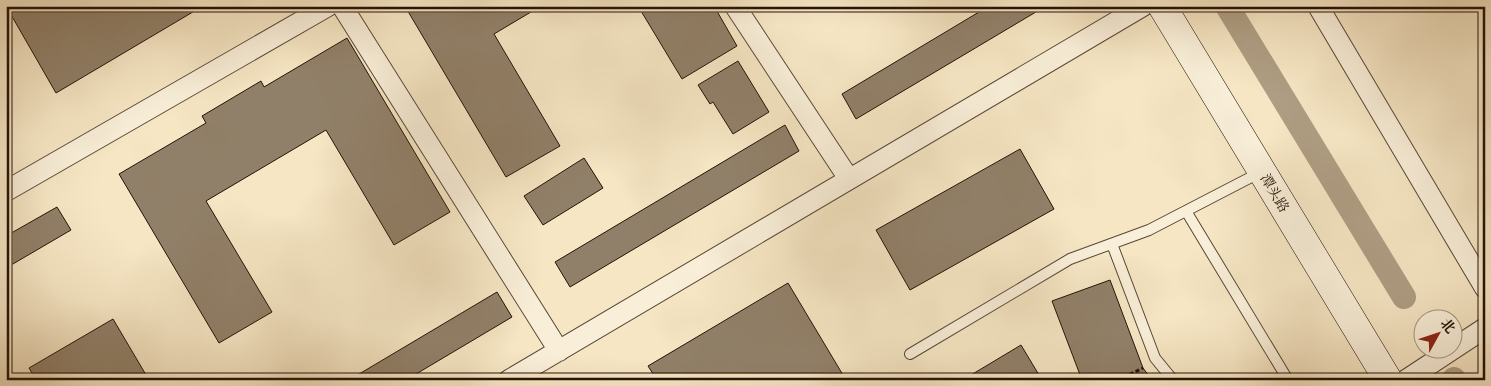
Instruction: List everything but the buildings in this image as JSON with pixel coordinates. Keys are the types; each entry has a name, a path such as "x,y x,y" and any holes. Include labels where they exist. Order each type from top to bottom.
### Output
{"street":[{"path":"6,192 328,6"},
{"path":"342,6 559,351"},
{"path":"735,6 849,179"},
{"path":"509,380 1143,6"},
{"name":"潭头路","path":"1162,6 1388,380"},
{"path":"1318,6 1485,288"},
{"path":"1406,380 1485,328"}],"lane":[{"path":"910,354 1070,259 1149,230 1262,172"},
{"path":"1186,211 1288,380"},
{"path":"1112,244 1155,358 1173,380"}],"path":[{"path":"1118,380 1143,368"}],"waterway":[{"path":"1227,6 1404,297"}]}
